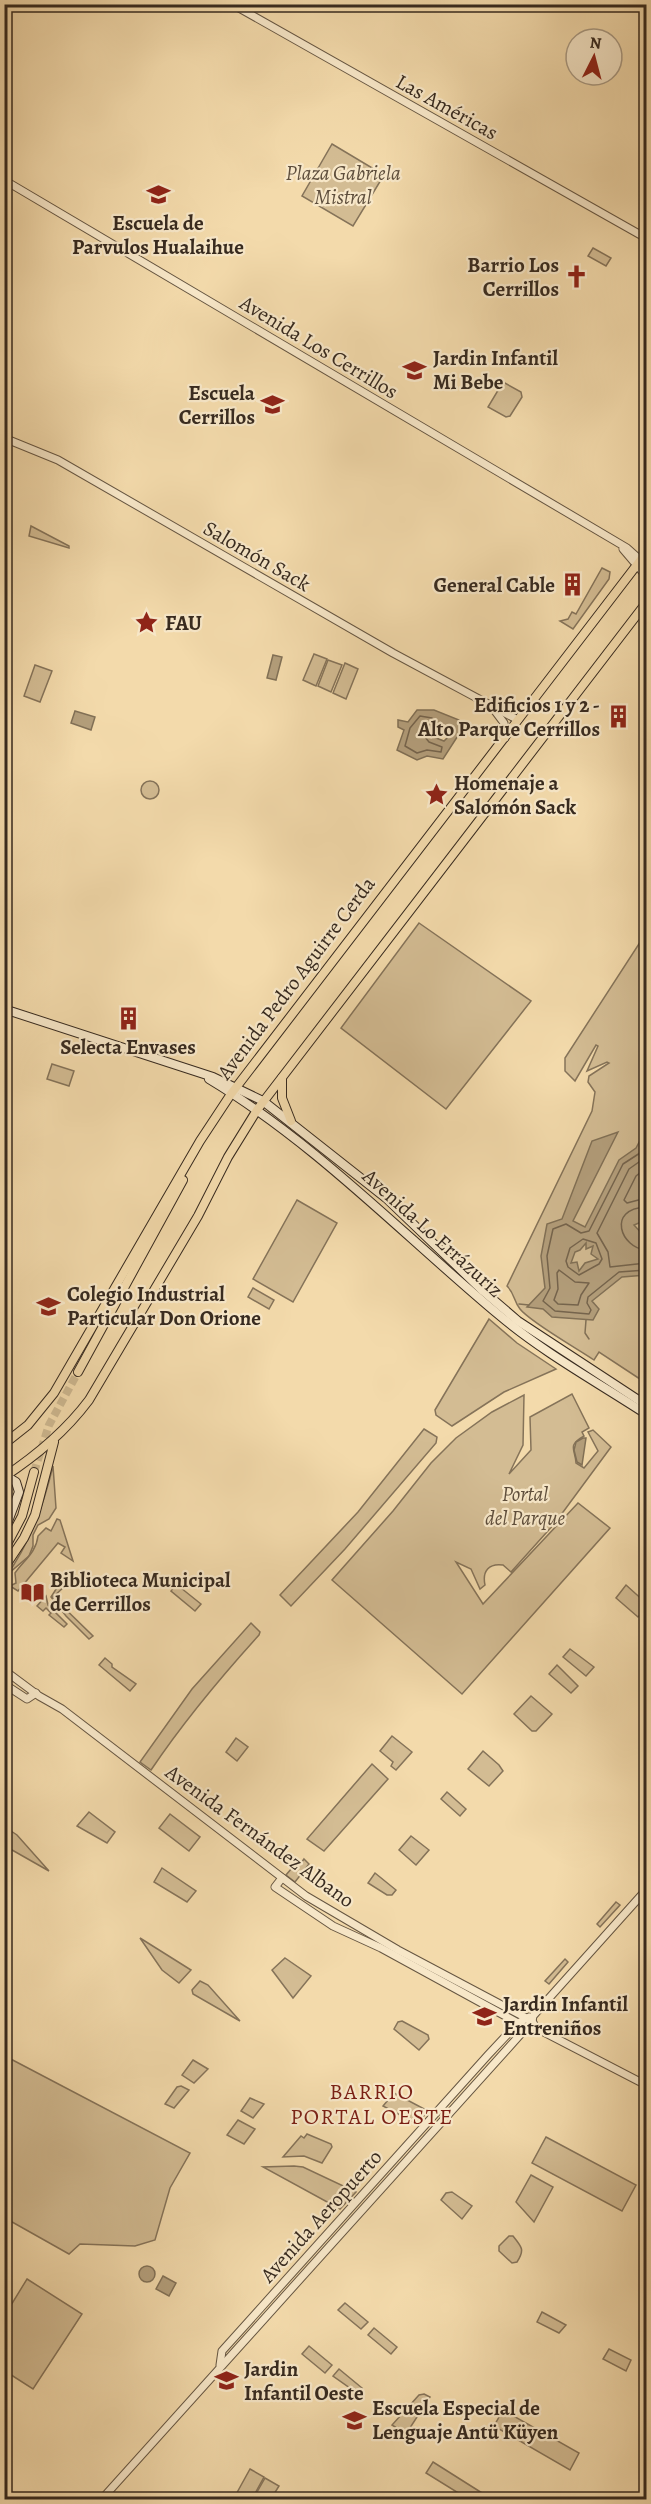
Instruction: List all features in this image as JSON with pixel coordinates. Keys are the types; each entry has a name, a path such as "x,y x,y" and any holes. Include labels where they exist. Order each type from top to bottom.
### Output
{"main road":[{"name":"Avenida Pedro Aguirre Cerda","path":"4,1444 28,1425 54,1393 200,1141 234,1090 643,560"},
{"path":"4,1532 19,1492 17,1484 5,1476 56,1439 77,1416 103,1379 201,1211 228,1157 263,1101 646,603"},
{"name":"Avenida Lo Errázuriz","path":"4,1010 200,1074 263,1101 386,1198 509,1313 538,1335 646,1405"},
{"path":"282,1077 282,1098 291,1121"},
{"name":"Avenida Lo Errázuriz","path":"234,1090 359,1190 510,1324 646,1414"},
{"path":"78,1372 178,1191 200,1141"},
{"path":"4,1568 24,1538 35,1515 56,1439"},
{"path":"4,1550 22,1516 34,1472"}],"street":[{"name":"Las Américas","path":"231,4 646,238"},
{"name":"Avenida Los Cerrillos","path":"4,180 627,548 643,560 646,576"},
{"name":"Salomón Sack","path":"4,438 51,456 491,707 518,720"},
{"path":"491,707 502,718 505,738"},
{"name":"Avenida Fernández Albano","path":"4,1670 62,1709 282,1878 332,1913 646,2085"},
{"name":"Avenida Fernández Albano","path":"4,1684 27,1699 36,1693"},
{"name":"Avenida Fernández Albano","path":"282,1878 275,1887 333,1926 381,1948 526,2028 532,2021"},
{"name":"Avenida Aeropuerto","path":"222,2351 518,2023 532,2021 646,1890"},
{"name":"Avenida Aeropuerto","path":"101,2499 526,2028"},
{"path":"222,2351 229,2357"},
{"path":"219,2368 222,2351"}],"green space":[{"name":"Plaza Gabriela Mistral","path":"332,144 384,175 353,226 302,196"},
{"path":"593,248 611,258 606,266 588,256"},
{"path":"503,382 521,392 522,397 510,416 506,417 488,407"},
{"path":"31,526 69,546 69,548 29,536"},
{"path":"602,568 610,572 609,579 573,629 560,621 568,619 572,612 576,614"},
{"path":"314,654 327,659 316,686 303,680"},
{"path":"328,660 342,665 331,692 318,686"},
{"path":"345,663 358,669 346,699 333,693"},
{"path":"35,665 52,671 40,702 24,696"},
{"path":"150,781 156,784 159,790 156,796 150,799 144,796 141,790 144,784"},
{"path":"419,923 531,1001 446,1109 341,1028"},
{"path":"646,933 646,1383 599,1352 594,1360 544,1328 520,1309 507,1286 592,1111 595,1092 588,1082 589,1076 609,1063 587,1071 598,1046 596,1045 575,1081 565,1071 565,1058"},
{"path":"52,1064 74,1071 69,1086 47,1079"},
{"path":"297,1200 337,1223 293,1302 253,1279"},
{"path":"253,1288 274,1300 269,1309 248,1297"},
{"path":"489,1319 517,1343 556,1369 504,1392 452,1426 436,1415 435,1410"},
{"name":"Portal del Parque","path":"572,1394 589,1428 582,1432 584,1436 575,1442 576,1463 584,1468 598,1451 588,1432 593,1430 611,1447 555,1523 511,1572 503,1565 490,1567 486,1572 485,1585 480,1589 471,1569 456,1562 483,1604 578,1503 610,1528 462,1694 332,1580 393,1511 431,1463 456,1438 492,1412 524,1395 523,1445 509,1474 531,1450 530,1417"},
{"path":"424,1429 437,1437 436,1443 345,1549 291,1606 280,1595 358,1512"},
{"path":"53,1466 56,1508 49,1519 38,1525 33,1535 33,1546 29,1556 8,1574 5,1582 5,1578 22,1552 35,1524"},
{"path":"57,1519 60,1520 73,1561 61,1553 65,1547 58,1543 18,1591 10,1586 16,1583 15,1573 32,1552 38,1536 46,1528 51,1531"},
{"path":"72,1573 76,1576 53,1597 93,1636 89,1639 51,1597 60,1583"},
{"path":"176,1584 201,1604 195,1611 171,1591"},
{"path":"626,1585 646,1603 646,1608 638,1617 616,1598"},
{"path":"46,1596 48,1605 67,1624 64,1627 49,1615 51,1613 46,1608 43,1611 37,1606"},
{"path":"251,1623 260,1632 259,1635 203,1700 151,1770 140,1762 192,1689"},
{"path":"570,1649 594,1667 586,1676 563,1657"},
{"path":"105,1658 112,1664 112,1667 136,1684 130,1691 99,1665"},
{"path":"557,1665 578,1686 571,1693 549,1674"},
{"path":"531,1696 552,1714 536,1731 532,1731 514,1714"},
{"path":"392,1736 412,1752 396,1770 391,1766 393,1762 380,1751"},
{"path":"236,1738 248,1747 237,1761 226,1752"},
{"path":"483,1751 503,1771 489,1786 468,1769"},
{"path":"372,1764 388,1779 324,1851 307,1839"},
{"path":"447,1792 466,1809 460,1816 441,1799"},
{"path":"89,1812 115,1832 107,1843 77,1826"},
{"path":"170,1814 200,1837 189,1851 159,1828"},
{"path":"11,1831 49,1871 5,1846 5,1835"},
{"path":"411,1836 429,1850 416,1865 399,1850"},
{"path":"304,1859 309,1864 295,1882 286,1875 298,1861 301,1863"},
{"path":"162,1868 196,1891 187,1902 154,1882"},
{"path":"375,1873 396,1890 392,1895 387,1895 368,1883"},
{"path":"616,1902 620,1905 600,1927 597,1924"},
{"path":"140,1938 191,1970 179,1983 162,1970"},
{"path":"285,1958 311,1976 293,1998 272,1970"},
{"path":"565,1959 568,1962 549,1984 545,1981"},
{"path":"200,1981 208,1985 240,2021 193,1994 192,1990"},
{"path":"402,2021 428,2035 429,2039 419,2050 394,2029 398,2022"},
{"path":"5,2056 190,2153 170,2188 155,2240 135,2246 80,2244 69,2254 5,2218"},
{"path":"193,2060 208,2069 194,2083 182,2075"},
{"path":"181,2086 189,2090 174,2108 165,2104 177,2087"},
{"path":"394,2093 428,2111 417,2124 383,2106"},
{"path":"250,2098 264,2104 253,2118 241,2111"},
{"path":"238,2120 255,2129 244,2144 227,2135"},
{"path":"307,2134 331,2144 332,2147 322,2163 304,2156 283,2157 301,2136 304,2138"},
{"path":"546,2137 636,2185 622,2211 532,2163"},
{"path":"263,2167 303,2167 356,2192 340,2209"},
{"path":"531,2175 553,2187 534,2222 516,2202"},
{"path":"452,2192 472,2206 462,2219 441,2200 446,2193"},
{"path":"509,2236 513,2236 521,2249 517,2262 512,2263 499,2251 499,2246"},
{"path":"27,2279 82,2314 33,2389 5,2371 5,2315"},
{"path":"345,2303 368,2322 361,2329 338,2310"},
{"path":"542,2312 566,2325 559,2333 537,2322"},
{"path":"374,2328 397,2347 391,2354 368,2335"},
{"path":"309,2346 332,2365 325,2373 302,2354"},
{"path":"609,2349 631,2360 626,2371 603,2359"},
{"path":"339,2369 362,2388 357,2393 333,2376"},
{"path":"424,2394 430,2397 406,2434 392,2425 419,2395"},
{"path":"503,2410 579,2453 570,2470 494,2426"},
{"path":"433,2462 490,2498 468,2499 426,2473"},
{"path":"250,2469 264,2477 252,2499 234,2498"},
{"path":"265,2478 279,2486 271,2499 253,2499"}],"water":[{"path":"273,655 282,657 276,680 267,678"},
{"path":"417,710 434,710 459,720 461,731 443,759 427,756 417,760 397,750 404,730 398,727 398,720 408,722","holes":["434,726 448,730 451,734 444,741 431,736"]},
{"path":"75,711 95,717 91,730 71,723"},
{"path":"618,1132 573,1221 585,1227 619,1160 636,1148 644,1133 646,1134 646,1220 634,1225 646,1238 646,1275 622,1277 592,1301 599,1309 593,1320 552,1317 543,1309 527,1307 545,1288 541,1256 547,1224 562,1219 592,1141","holes":["586,1243 586,1249 593,1246 591,1254 598,1259 585,1263 579,1271 577,1262 571,1263 575,1252"]},
{"path":"586,1438 582,1465 577,1462 574,1450 576,1442"},
{"path":"144,2266 150,2266 155,2274 153,2280 144,2282 139,2277 139,2271"},
{"path":"163,2276 176,2283 169,2296 156,2289"}],"waterway":[{"path":"519,1304 529,1305"},
{"path":"586,1320 585,1333 589,1339"}],"tunnel":[{"path":"34,1472 49,1425 78,1372"}],"place":[{"name":"Escuela de Parvulos Hualaihue","path":"158,195"},
{"name":"Barrio Los Cerrillos","path":"577,277"},
{"name":"Jardin Infantil Mi Bebe","path":"415,370"},
{"name":"Escuela Cerrillos","path":"273,405"},
{"name":"General Cable","path":"573,585"},
{"name":"FAU","path":"147,623"},
{"name":"Edificios 1 y 2 - Alto Parque Cerrillos","path":"618,717"},
{"name":"Homenaje a Salomón Sack","path":"436,795"},
{"name":"Selecta Envases","path":"128,1019"},
{"name":"Colegio Industrial Particular Don Orione","path":"49,1306"},
{"name":"Biblioteca Municipal de Cerrillos","path":"32,1592"},
{"name":"Jardin Infantil Entreniños","path":"485,2016"},
{"name":"Jardin Infantil Oeste","path":"226,2381"},
{"name":"Escuela Especial de Lenguaje Antü Küyen","path":"354,2420"}],"district":[{"name":"BARRIO PORTAL OESTE","path":"372,2104"}]}
